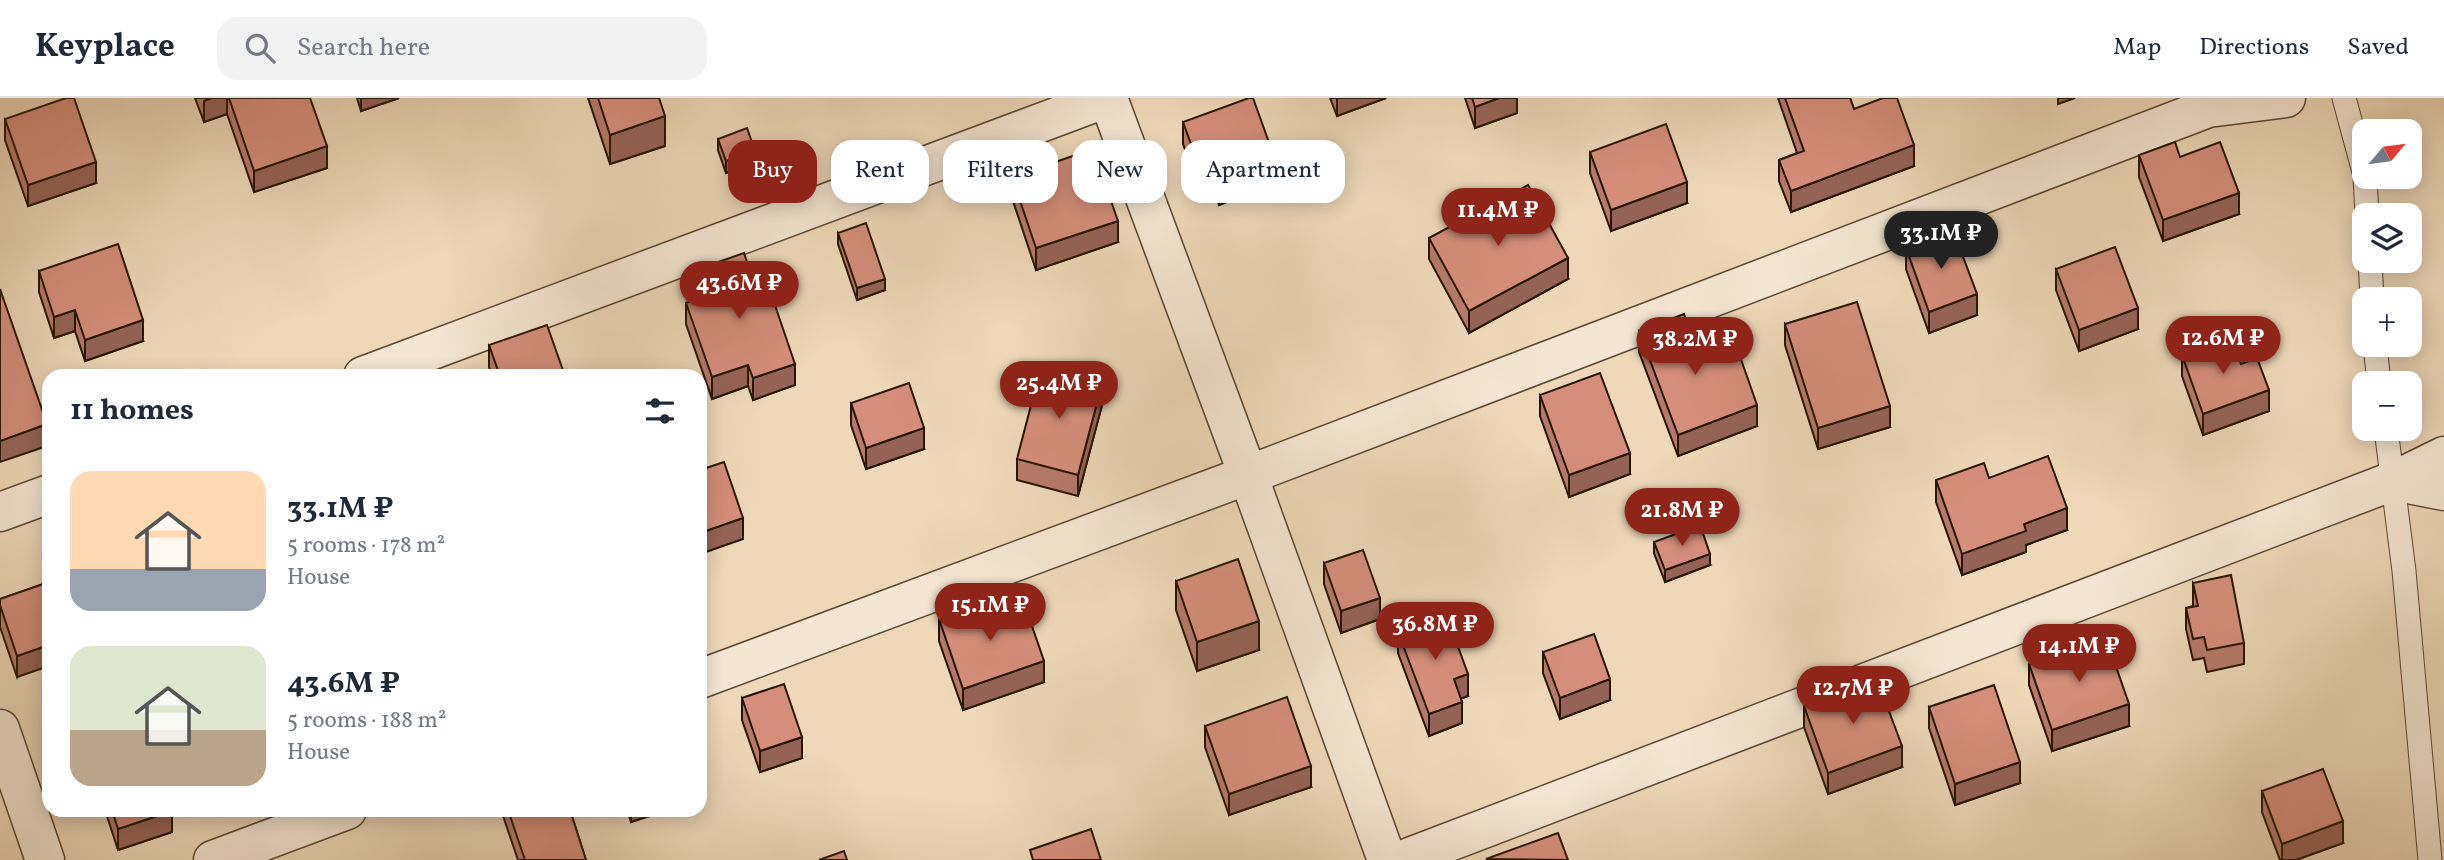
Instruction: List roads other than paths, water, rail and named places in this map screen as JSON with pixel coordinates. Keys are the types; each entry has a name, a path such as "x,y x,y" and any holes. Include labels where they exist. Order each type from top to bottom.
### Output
{"street":[{"path":"382,369 1107,98 1248,475 1387,860"},
{"path":"707,676 1248,475 2208,108 2286,98"},
{"path":"1402,860 2393,481 2444,456"},
{"path":"2393,481 2444,491"},
{"path":"0,512 42,497"},
{"path":"0,729 45,860"},
{"path":"213,860 328,817"}],"lane":[{"path":"2344,98 2352,129"},
{"path":"2388,441 2404,571 2430,860"}]}
